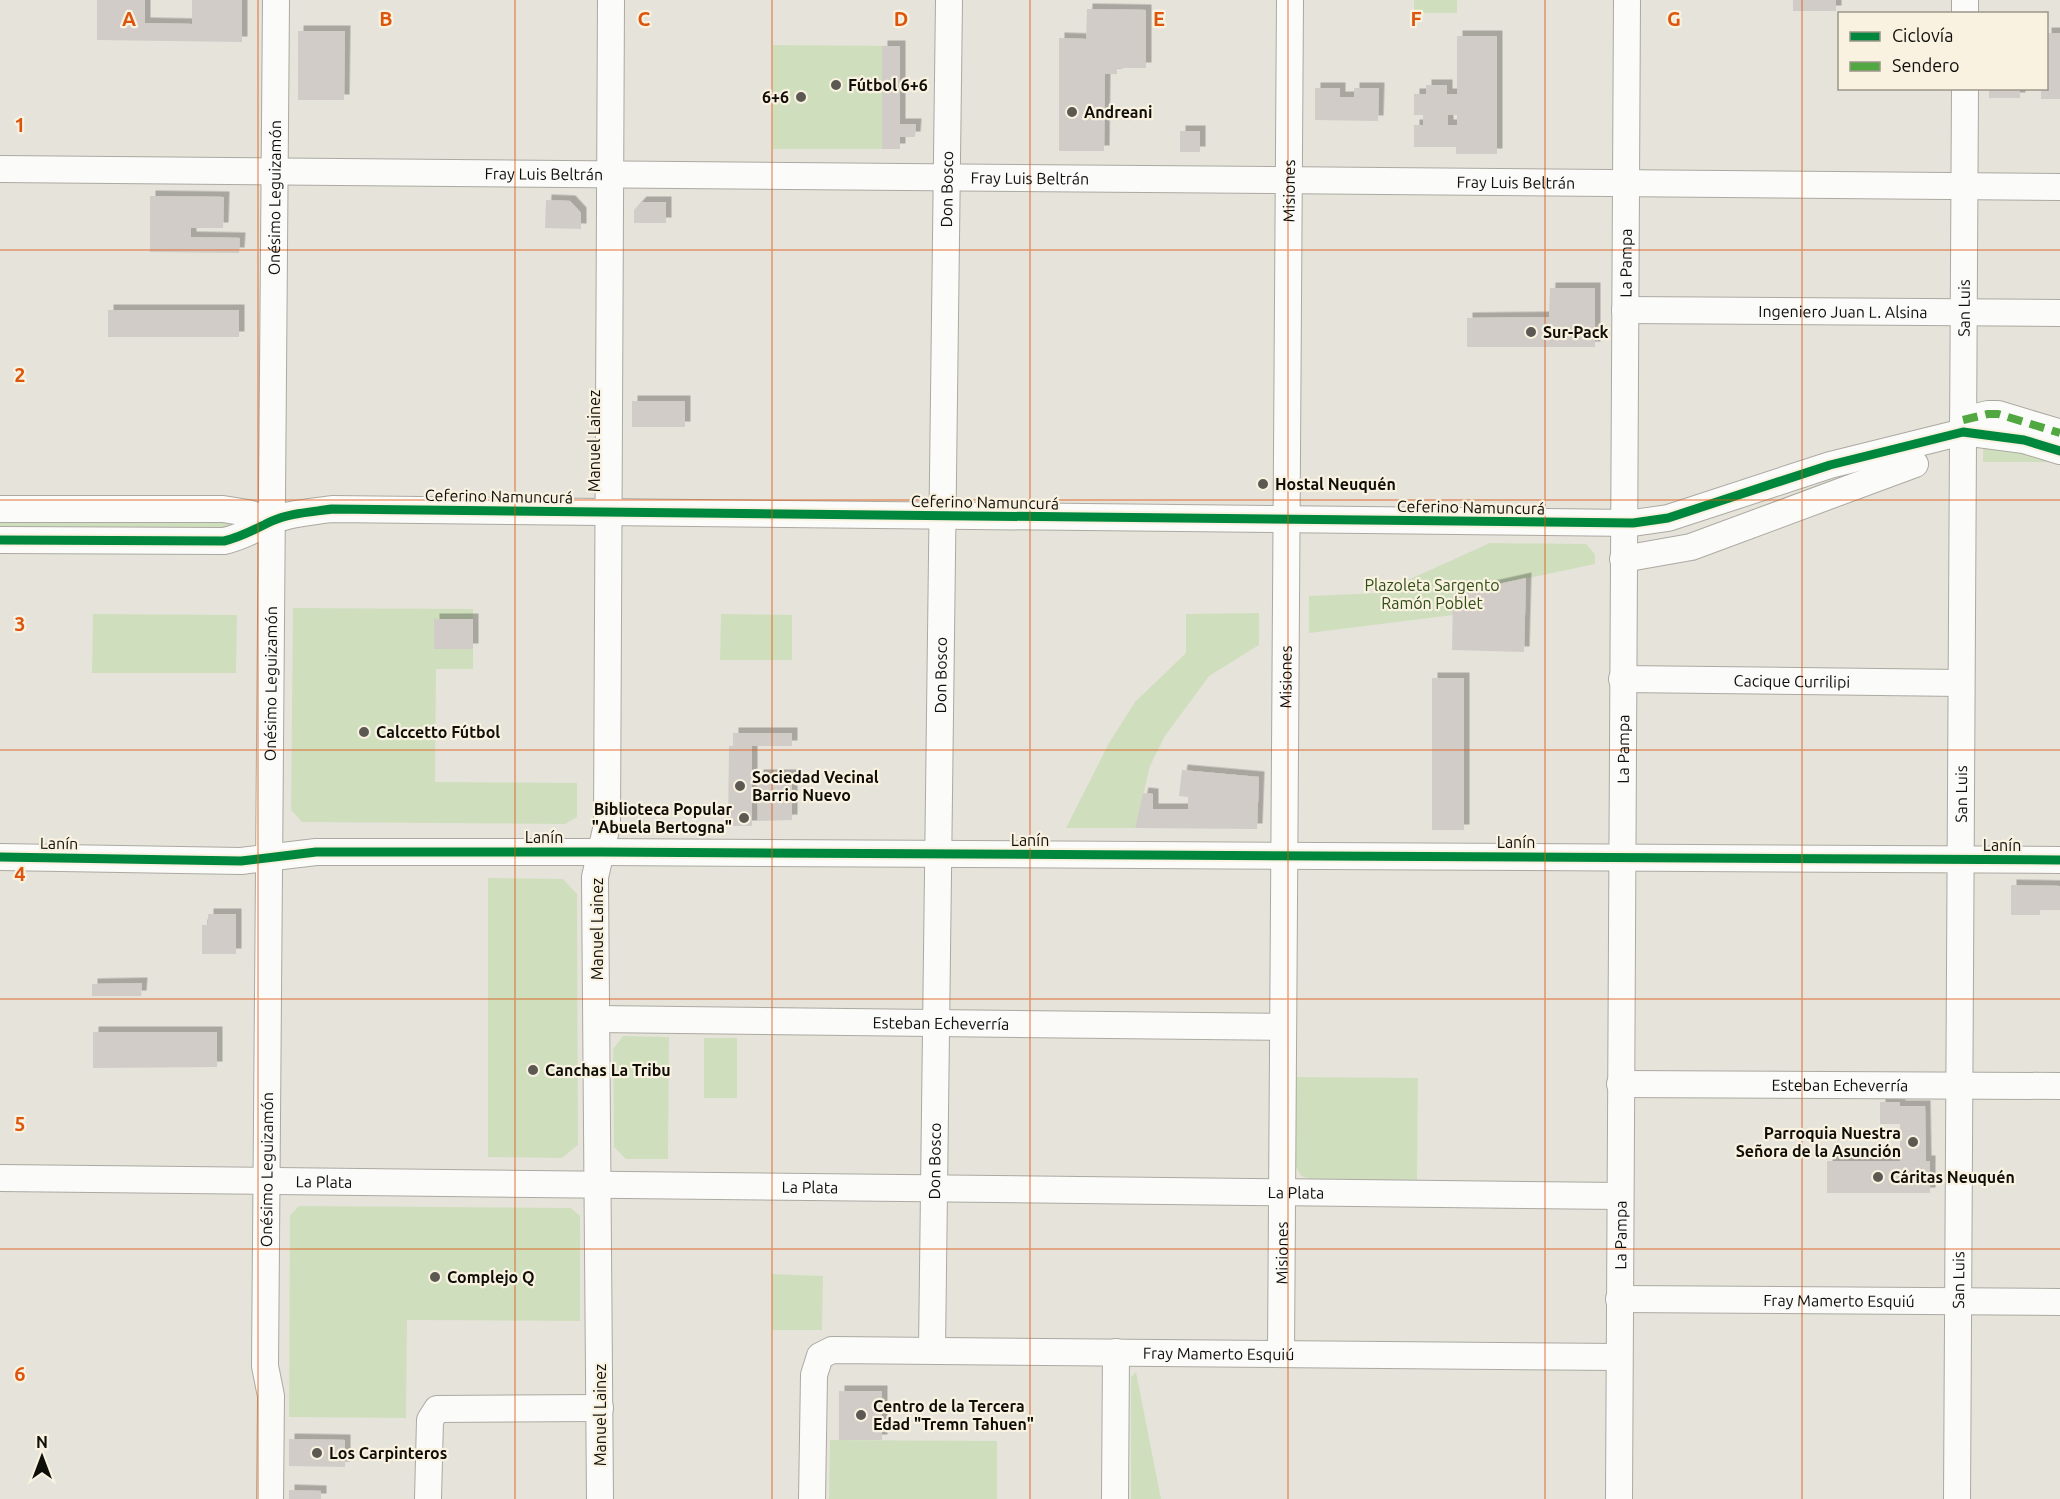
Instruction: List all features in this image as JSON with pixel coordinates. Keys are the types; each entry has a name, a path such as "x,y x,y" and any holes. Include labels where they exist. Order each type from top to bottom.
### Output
{"street":[{"name":"Onésimo Leguizamón","path":"256,1499 257,1405 265,1366 276,0"},
{"name":"Manuel Lainez","path":"600,1499 600,1185 595,877 607,825 611,0"},
{"name":"Don Bosco","path":"932,1350 949,0"},
{"name":"Misiones","path":"1281,1353 1290,0"},
{"name":"La Pampa","path":"1619,1499 1627,0"},
{"name":"San Luis","path":"1956,1499 1965,90"},
{"name":"Fray Luis Beltrán","path":"0,169 2060,187"},
{"name":"Ingeniero Juan L. Alsina","path":"1625,310 2060,313"},
{"name":"Ceferino Namuncurá","path":"0,540 224,541 242,537 271,521 301,513 332,509 1623,523 1668,519 1830,465 1963,426 1988,414 1998,414 2060,433"},
{"path":"1963,426 2060,451"},
{"path":"1623,559 1691,547 1819,497 1915,464"},
{"path":"1819,497 1830,465"},
{"path":"0,509 223,509 248,513 271,521"},
{"name":"Cacique Currilipi","path":"1622,680 1961,683"},
{"name":"Lanín","path":"0,857 231,861 316,852 601,852 2060,860"},
{"name":"Esteban Echeverría","path":"597,1019 1283,1028"},
{"name":"Esteban Echeverría","path":"1620,1084 2060,1086"},
{"name":"La Plata","path":"0,1178 1620,1196"},
{"name":"Fray Mamerto Esquiú","path":"1619,1299 2060,1302"},
{"name":"Fray Mamerto Esquiú","path":"812,1499 814,1375 820,1356 840,1349 1619,1357"},
{"path":"1115,1499 1116,1352"},
{"name":"Onésimo Leguizamón","path":"265,1366 271,1396 270,1499"},
{"path":"428,1499 430,1424 434,1412 446,1407 600,1408"}],"green space":[{"path":"1414,0 1457,0 1457,13 1414,13"},
{"name":"Fútbol 6+6","path":"773,45 900,46 900,124 916,124 915,137 900,137 900,149 773,149"},
{"path":"1983,403 2060,462 1983,462"},
{"path":"0,517 235,520 238,529 0,532"},
{"name":"Plazoleta Sargento Ramón Poblet","path":"1490,543 1586,544 1595,554 1595,564 1454,594 1453,615 1309,633 1309,596 1379,593"},
{"name":"Calccetto Fútbol","path":"293,608 473,609 473,669 436,669 435,782 577,783 577,817 565,824 302,822 291,810"},
{"path":"1259,613 1259,645 1209,676 1165,736 1150,766 1135,828 1066,828 1109,743 1135,702 1186,653 1186,614"},
{"path":"93,614 237,615 236,673 92,673"},
{"path":"721,614 792,615 792,660 720,660"},
{"name":"Canchas La Tribu","path":"488,878 563,879 577,894 578,1145 562,1158 488,1157"},
{"path":"623,1036 669,1037 668,1159 626,1159 614,1147 613,1049"},
{"path":"704,1038 737,1038 737,1098 704,1098"},
{"path":"1295,1077 1418,1078 1417,1180 1313,1180 1301,1176 1294,1163"},
{"name":"Complejo Q","path":"299,1206 571,1208 580,1216 580,1321 407,1320 406,1418 289,1417 290,1215"},
{"path":"772,1274 823,1276 822,1330 772,1330"},
{"path":"1136,1372 1161,1499 1131,1499 1131,1377"},
{"path":"830,1440 997,1441 997,1499 829,1499"}],"building":[{"path":"97,0 145,0 145,23 192,24 192,0 242,0 242,42 97,40"},
{"path":"1793,0 1836,0 1836,11 1793,11"},
{"path":"1087,9 1146,10 1146,68 1117,68 1117,74 1105,74 1104,151 1059,151 1059,38 1086,39"},
{"path":"298,31 345,31 344,100 298,100"},
{"path":"2048,33 2060,33 2060,99 2041,99 2041,90 2048,90"},
{"path":"1457,36 1497,36 1497,154 1456,154 1456,147 1414,147 1414,125 1423,125 1423,115 1414,115 1414,94 1426,94 1426,85 1447,85 1447,94 1457,94","holes":["1448,115 1457,115 1457,125 1448,125"]},
{"path":"882,46 900,46 900,124 916,124 915,137 900,137 900,149 882,149"},
{"path":"1315,88 1340,88 1340,97 1354,97 1354,88 1379,88 1378,121 1315,120"},
{"path":"1989,90 2020,90 2020,98 1989,98"},
{"path":"1180,131 1200,131 1200,152 1180,152"},
{"path":"150,196 224,197 223,228 191,228 191,237 240,238 239,253 150,252"},
{"path":"546,200 570,201 581,213 581,229 545,228"},
{"path":"641,202 666,202 666,223 634,223 634,210"},
{"name":"Sur-Pack","path":"1550,288 1595,288 1595,347 1467,347 1467,318 1549,317"},
{"path":"108,310 239,310 239,337 108,337"},
{"path":"632,401 685,401 685,427 632,427"},
{"path":"1526,578 1524,652 1452,650 1453,594"},
{"path":"434,619 473,619 473,649 434,649"},
{"path":"1432,678 1464,678 1464,830 1432,830"},
{"name":"Sociedad Vecinal Barrio Nuevo","path":"733,733 792,733 792,746 752,746 752,826 728,826 729,746 733,746"},
{"path":"1182,770 1259,777 1257,829 1135,828 1143,793 1153,794 1153,809 1188,809 1188,797 1179,796"},
{"path":"758,775 792,775 792,820 758,821"},
{"path":"2011,885 2060,886 2060,910 2040,910 2040,915 2011,915"},
{"path":"208,914 236,914 236,954 202,954 202,925 208,925"},
{"path":"142,983 141,996 92,996 92,984"},
{"path":"93,1032 217,1032 217,1067 93,1068"},
{"name":"Cáritas Neuquén","path":"1880,1102 1900,1102 1900,1106 1925,1106 1926,1161 1930,1161 1930,1193 1827,1193 1827,1161 1900,1161 1900,1124 1880,1124"},
{"name":"Centro de la Tercera Edad \"Tremn Tahuen\"","path":"839,1391 882,1391 882,1440 839,1440"},
{"name":"Los Carpinteros","path":"289,1439 345,1440 345,1467 289,1466"},
{"path":"289,1490 321,1491 321,1499 289,1499"}],"marked path":[{"path":"1963,420 1998,414 2060,433"}],"cycle path":[{"path":"0,540 224,541 279,518 332,509 1633,523 1668,518 1830,465 1963,432 2024,440 2060,451"},
{"path":"0,857 241,861 316,852 601,852 2060,860"}],"place":[{"name":"Fútbol 6+6","path":"836,85"},
{"name":"6+6","path":"801,97"},
{"name":"Andreani","path":"1072,112"},
{"name":"Sur-Pack","path":"1531,332"},
{"name":"Hostal Neuquén","path":"1263,484"},
{"name":"Calccetto Fútbol","path":"364,732"},
{"name":"Sociedad Vecinal Barrio Nuevo","path":"740,786"},
{"name":"Biblioteca Popular \"Abuela Bertogna\"","path":"744,818"},
{"name":"Canchas La Tribu","path":"533,1070"},
{"name":"Parroquia Nuestra Señora de la Asunción","path":"1913,1142"},
{"name":"Cáritas Neuquén","path":"1878,1177"},
{"name":"Complejo Q","path":"435,1277"},
{"name":"Centro de la Tercera Edad \"Tremn Tahuen\"","path":"861,1415"},
{"name":"Los Carpinteros","path":"317,1453"}]}
